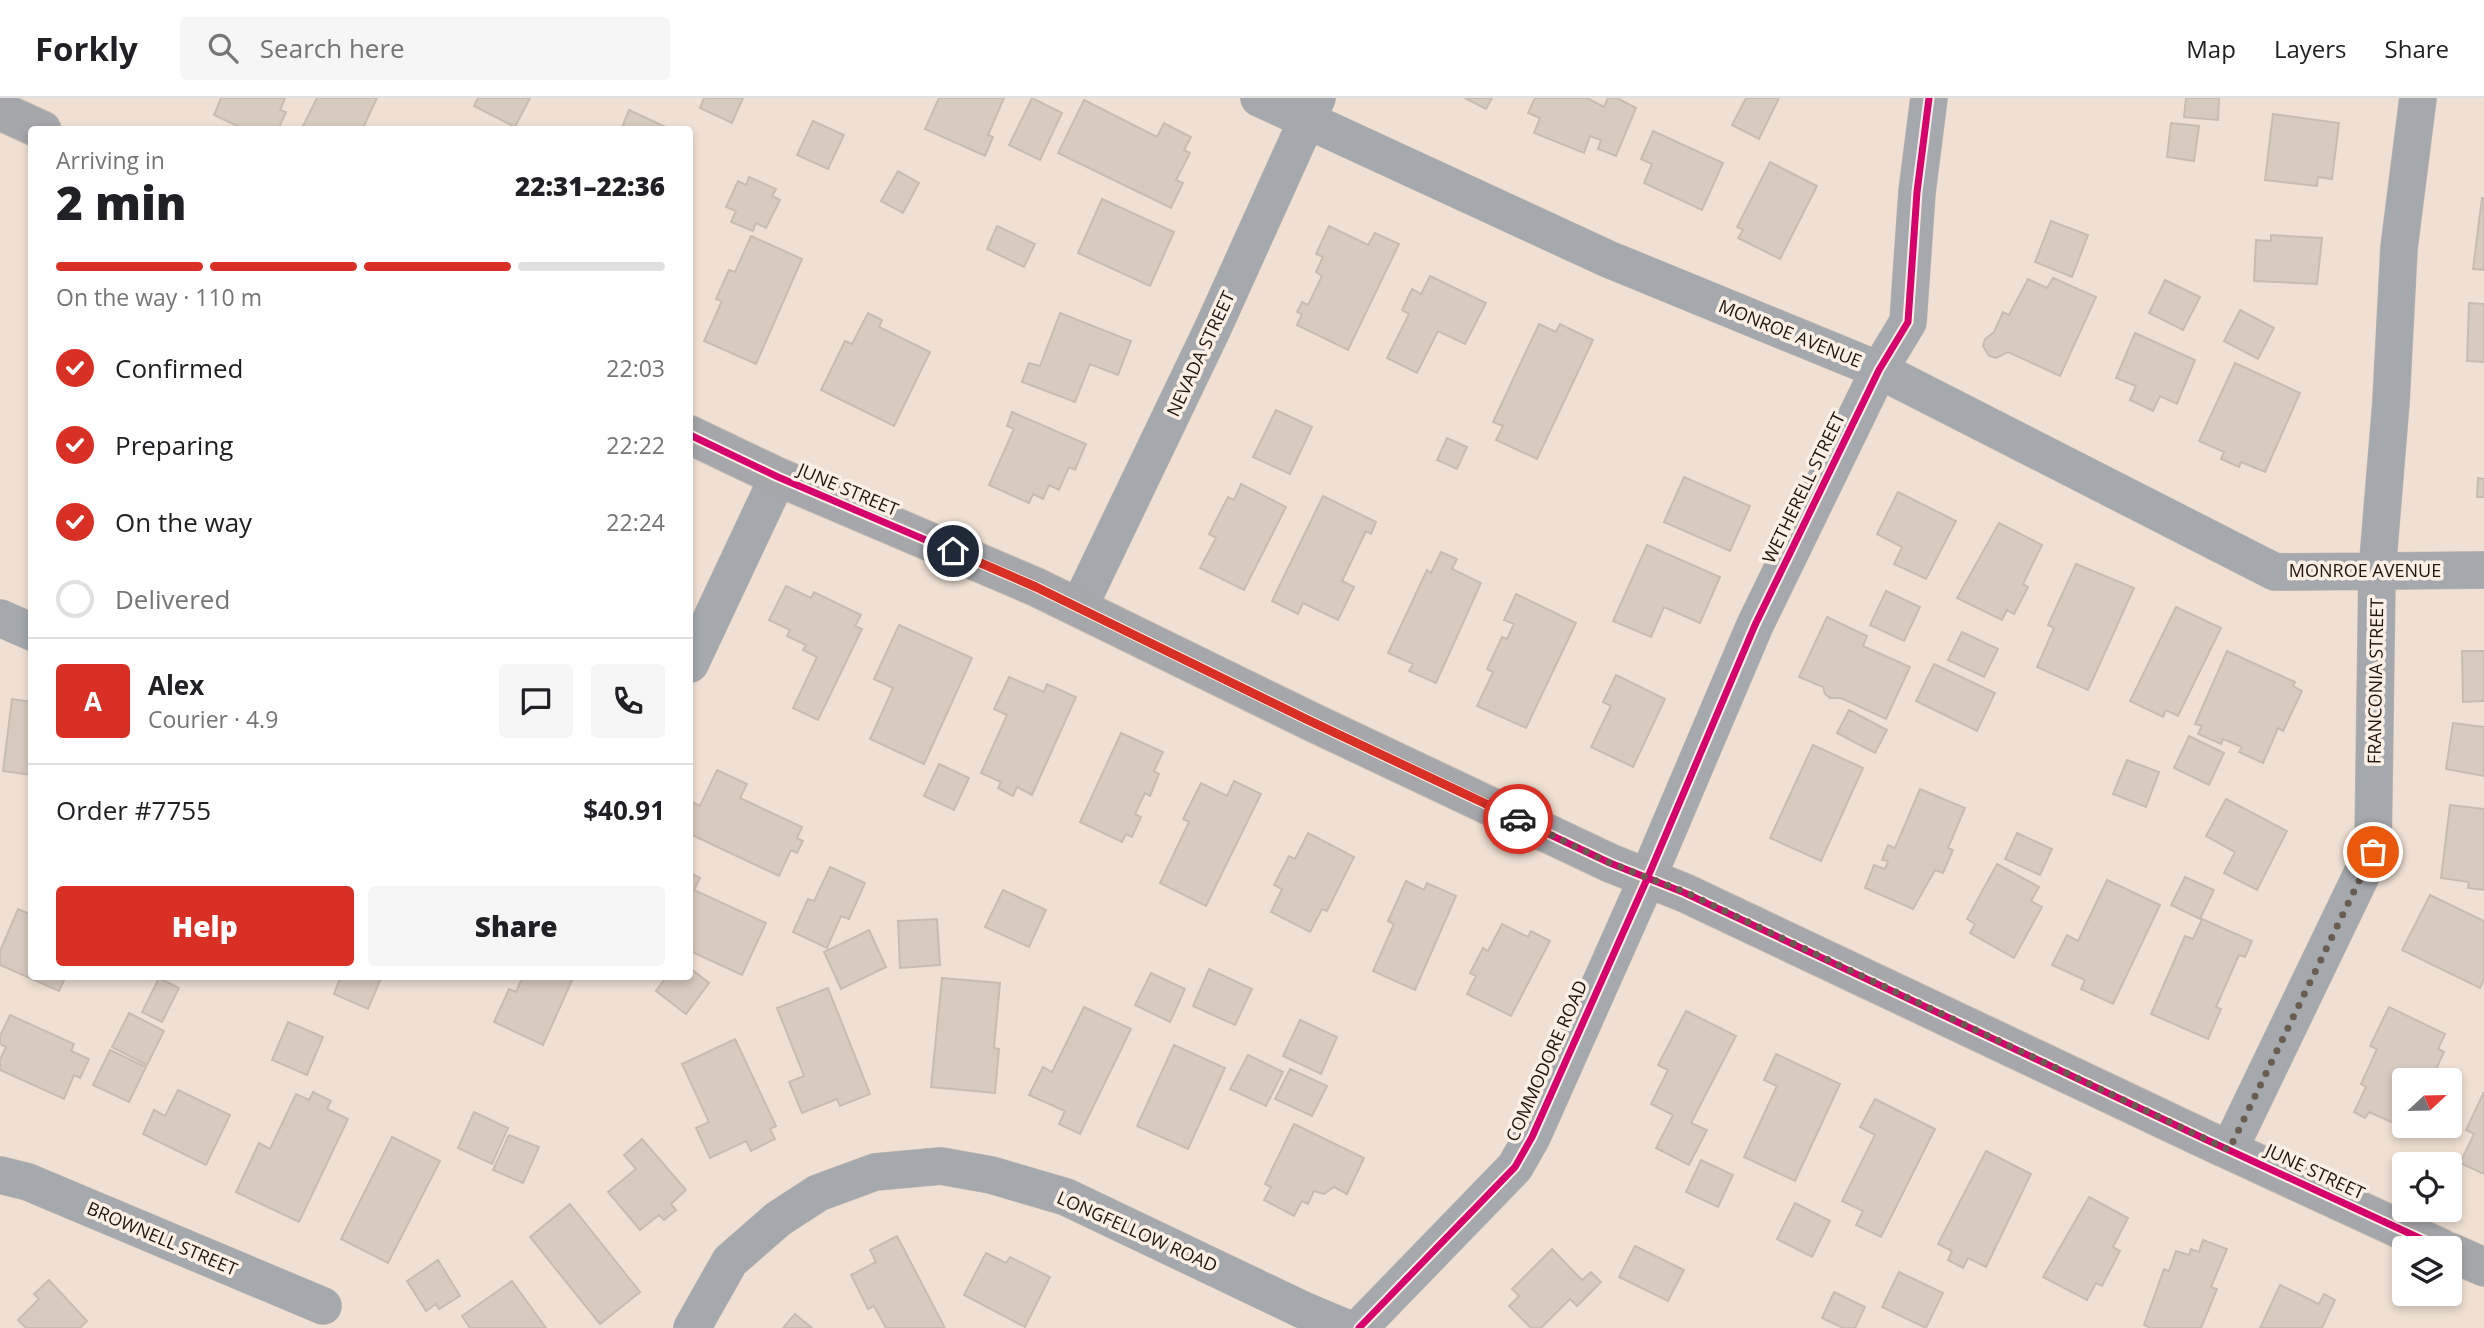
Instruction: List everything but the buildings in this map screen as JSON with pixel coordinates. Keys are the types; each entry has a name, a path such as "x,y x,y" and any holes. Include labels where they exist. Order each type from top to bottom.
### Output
{"street":[{"name":"MONROE AVENUE","path":"1259,98 1312,109 1608,259 1880,370 2275,572 2484,570"},
{"name":"WETHERELL STREET","path":"1647,879 1755,625 1880,370 1908,323 1917,192 1929,98"},
{"name":"FRANCONIA STREET","path":"2229,1150 2373,852 2377,572 2391,402 2399,248 2417,98"},
{"name":"NEVADA STREET","path":"1079,607 1213,330 1312,109"},
{"path":"0,111 33,126"},
{"name":"JUNE STREET","path":"693,436 778,477 1079,607 1310,721 1647,879 1685,892 2415,1236"},
{"path":"693,658 778,477"},
{"path":"0,618 28,630"},
{"name":"COMMODORE ROAD","path":"1359,1328 1515,1167 1532,1137 1647,879"},
{"name":"LONGFELLOW ROAD","path":"692,1328 730,1261 772,1224 808,1199 825,1189 875,1172 941,1166 991,1175 1066,1197 1346,1328"},
{"name":"BROWNELL STREET","path":"0,1175 28,1182 323,1306"},
{"path":"2462,1257 2484,1267"}],"cycle path":[{"path":"1359,1328 1515,1167 1532,1137 1647,879 1755,625 1879,370 1908,322 1917,192 1929,98"},
{"path":"693,436 778,477 1036,587 1610,863 1685,893 2415,1236"}],"way so far":[{"path":"1518,819 1610,863 1685,892 2229,1150 2373,852"}],"route":[{"path":"953,551 1133,633 1310,721 1518,819"}]}
